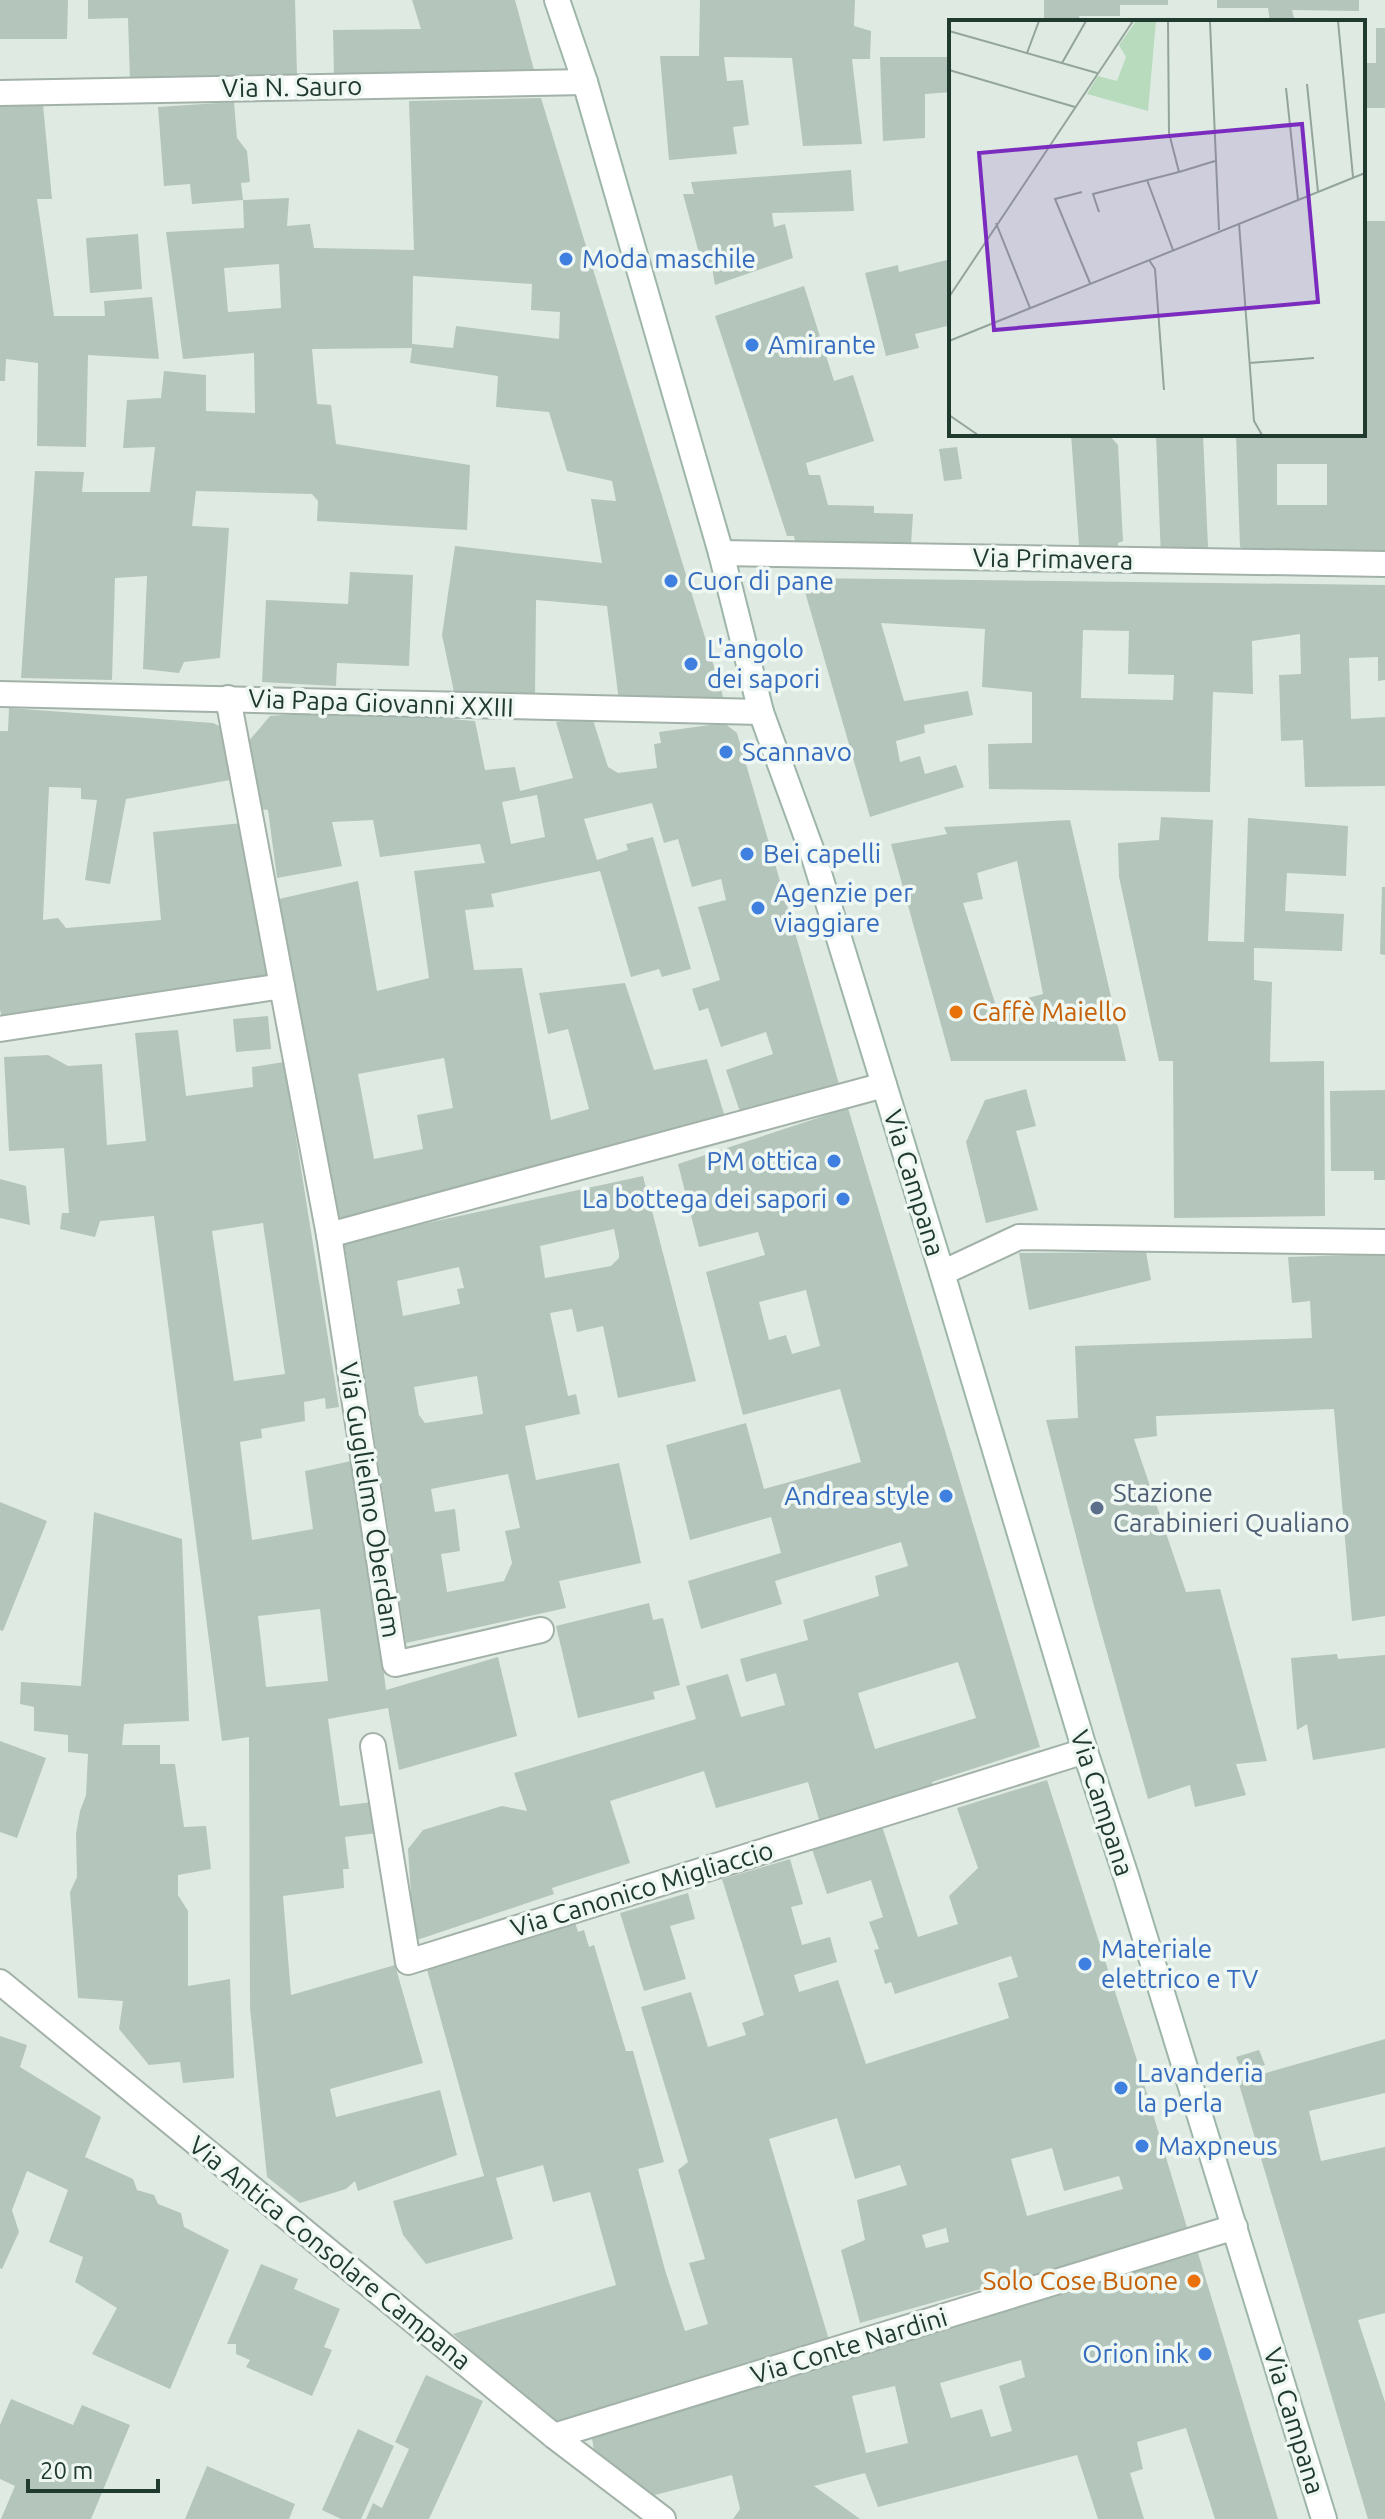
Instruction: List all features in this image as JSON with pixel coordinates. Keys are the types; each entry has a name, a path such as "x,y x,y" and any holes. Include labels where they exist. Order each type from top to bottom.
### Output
{"street":[{"name":"Via Campana","path":"557,0 585,82 721,553 761,712 814,857 1085,1751 1324,2519"},
{"name":"Via N. Sauro","path":"0,93 585,82"},
{"name":"Via Primavera","path":"721,553 1385,564"},
{"name":"Via Papa Giovanni XXIII","path":"0,694 761,712"},
{"name":"Via Guglielmo Oberdam","path":"228,698 329,1235 395,1664 541,1630"},
{"path":"0,1029 282,986"},
{"path":"329,1235 884,1085"},
{"path":"942,1273 1019,1237 1385,1242"},
{"name":"Via Canonico Migliaccio","path":"373,1746 408,1962 1085,1751"},
{"name":"Via Antica Consolare Campana","path":"0,1982 554,2436 663,2519"},
{"name":"Via Conte Nardini","path":"554,2436 1235,2227"}],"building":[{"path":"0,0 68,0 67,39 0,39"},
{"path":"88,0 295,0 297,76 130,81 128,18 88,19"},
{"path":"412,0 515,0 534,70 334,76 333,30 421,29"},
{"path":"700,0 855,0 854,26 871,31 870,59 852,59 862,144 803,146 792,58 724,57 727,81 743,80 749,125 733,127 737,154 669,160 660,56 699,56"},
{"path":"1044,0 1168,0 1168,5 1120,5 1120,16 1079,16 1080,20 1044,18"},
{"path":"1217,0 1359,0 1359,11 1292,10 1294,20 1270,20 1268,8 1217,8"},
{"path":"1376,28 1385,28 1385,108 1365,108 1365,63 1376,63"},
{"path":"880,57 949,57 949,92 925,94 925,138 883,141"},
{"path":"541,98 725,703 619,701 607,606 536,600 535,696 454,692 442,635 455,546 602,563 591,499 616,501 612,481 567,471 549,412 496,407 498,376 410,363 412,348 312,349 317,404 331,405 336,444 470,465 467,530 317,521 318,501 312,494 196,491 192,526 229,528 220,658 184,662 179,673 143,669 147,576 115,578 112,680 21,678 35,471 84,472 82,492 150,492 155,447 123,448 127,400 161,398 164,371 206,375 206,411 255,413 254,353 183,359 166,232 244,228 243,200 289,198 287,226 310,224 314,248 414,250 409,101","holes":["279,264 281,308 228,312 224,268","413,276 532,284 531,310 560,312 559,339 456,326 453,348 412,344"]},
{"path":"234,102 237,138 247,151 250,182 241,183 243,200 192,204 190,184 164,186 158,107"},
{"path":"0,105 43,105 52,199 37,199 54,316 105,316 104,301 152,297 159,359 88,355 86,447 37,446 38,363 6,359 5,381 0,381"},
{"path":"851,170 854,211 772,213 774,227 785,224 793,258 715,285 712,267 703,268 683,194 694,194 691,182"},
{"path":"1365,221 1385,221 1385,555 1249,551 1240,547 1236,436 1365,436","holes":["1277,464 1327,464 1327,505 1277,505"]},
{"path":"138,234 142,289 90,293 86,238"},
{"path":"949,260 949,326 915,334 919,348 886,356 865,273 898,265 899,272"},
{"path":"804,286 834,381 853,375 874,441 806,463 809,475 820,475 828,505 874,506 874,513 913,514 911,545 796,545 794,536 787,536 715,316"},
{"path":"1071,436 1110,436 1118,445 1123,541 1118,543 1118,557 1080,559"},
{"path":"1156,436 1203,436 1208,547 1203,555 1161,557"},
{"path":"957,447 962,479 944,481 939,449"},
{"path":"350,572 413,575 409,666 337,663 336,686 262,682 266,600 348,604"},
{"path":"801,578 1385,585 1385,680 1378,681 1378,657 1349,658 1351,719 1385,717 1385,786 1305,787 1303,740 1281,741 1279,675 1301,674 1300,634 1252,641 1253,694 1213,692 1210,792 989,789 988,744 1032,743 1032,692 982,687 985,629 881,623 904,701 968,691 973,715 924,725 925,733 896,741 900,762 920,756 925,774 956,765 964,787 870,817","holes":["1083,630 1129,631 1128,674 1174,675 1173,700 1081,698"]},
{"path":"9,708 213,723 221,727 230,780 126,799 110,884 85,880 97,800 81,799 81,788 49,787 43,920 58,918 66,928 161,920 153,832 242,823 272,981 5,1025 0,1010 0,731 8,731"},
{"path":"346,710 475,721 485,770 515,767 520,791 573,778 556,722 592,717 608,767 618,773 657,768 654,744 661,743 659,732 724,723 737,733 839,1084 742,1118 726,1070 773,1054 766,1032 721,1047 708,1008 699,1011 692,989 720,980 698,907 726,900 721,879 692,887 678,839 664,843 652,803 584,819 597,860 628,850 626,844 653,837 691,969 662,977 659,969 631,977 600,871 491,894 494,907 465,910 474,970 522,968 551,1120 589,1109 568,1029 548,1034 539,993 625,983 654,1070 707,1059 725,1117 338,1227 279,899 358,881 377,991 429,978 414,871 485,863 480,844 380,857 373,820 332,822 342,866 277,878 268,810 259,809 248,742 270,716","holes":["537,795 545,837 511,844 502,802","444,1058 453,1108 417,1115 423,1149 374,1159 358,1074"]},
{"path":"1161,817 1213,820 1208,941 1244,942 1248,818 1348,826 1346,876 1287,873 1285,911 1344,914 1342,951 1254,948 1254,980 1272,982 1270,1062 1324,1061 1325,1216 1174,1218 1173,1061 1159,1061 1119,877 1118,843 1159,840"},
{"path":"1070,820 1126,1061 951,1061 891,844 947,834 944,827","holes":["1017,861 1043,994 996,1006 963,903 983,899 977,873"]},
{"path":"1382,887 1385,887 1385,955 1380,954"},
{"path":"268,1016 271,1049 236,1052 233,1019"},
{"path":"178,1030 186,1096 253,1087 252,1067 284,1062 339,1407 326,1409 325,1398 304,1402 305,1421 261,1429 262,1438 240,1442 252,1540 313,1529 305,1471 356,1460 386,1690 498,1657 517,1736 399,1770 388,1708 328,1719 340,1806 373,1802 377,1833 345,1837 349,1869 343,1869 344,1888 283,1896 291,1995 395,1965 423,2063 330,2089 336,2117 440,2090 457,2155 358,2191 355,2181 346,2189 300,2203 267,2177 250,2008 249,1737 222,1741 154,1216 100,1221 95,1237 60,1229 62,1213 69,1213 64,1148 9,1151 4,1057 48,1055 68,1066 102,1064 107,1145 146,1141 135,1033","holes":["263,1223 285,1374 234,1381 212,1231","320,1609 328,1681 266,1687 258,1616"]},
{"path":"1026,1089 1036,1126 1016,1131 1038,1210 986,1223 966,1142 985,1100"},
{"path":"1385,1090 1385,1180 1374,1180 1374,1171 1331,1171 1330,1091"},
{"path":"848,1108 1040,1747 932,1782 934,1790 820,1823 808,1782 716,1808 704,1771 610,1801 630,1863 552,1888 554,1894 414,1941 408,1849 423,1830 502,1806 527,1811 514,1773 696,1719 686,1686 728,1674 741,1717 785,1705 776,1673 746,1682 740,1659 808,1640 803,1620 879,1596 875,1576 908,1566 901,1542 775,1581 782,1604 701,1629 688,1581 781,1553 771,1517 690,1540 666,1445 746,1423 764,1489 861,1462 840,1389 743,1415 706,1272 765,1255 758,1232 699,1247 678,1164","holes":["806,1290 820,1346 792,1354 786,1335 769,1340 759,1302","958,1662 976,1718 875,1749 858,1693"]},
{"path":"643,1176 696,1381 618,1398 603,1326 577,1332 572,1309 550,1313 568,1396 576,1394 580,1414 525,1426 536,1480 619,1463 641,1563 559,1581 566,1608 406,1643 344,1241","holes":["614,1229 619,1258 611,1266 545,1278 540,1246","459,1267 464,1288 457,1289 460,1304 403,1316 397,1281","477,1376 483,1414 425,1423 419,1415 414,1387","508,1474 520,1528 505,1531 512,1563 504,1581 447,1592 441,1554 460,1551 455,1509 435,1512 431,1489"]},
{"path":"0,1179 26,1186 30,1225 0,1218"},
{"path":"1146,1252 1151,1280 1029,1310 1019,1253"},
{"path":"1385,1254 1385,1616 1352,1621 1334,1409 1156,1416 1157,1436 1134,1439 1186,1592 1220,1589 1267,1761 1236,1764 1246,1795 1195,1807 1190,1785 1148,1799 1046,1420 1078,1418 1075,1346 1312,1338 1310,1301 1292,1303 1288,1257"},
{"path":"0,1502 47,1521 3,1631 0,1630"},
{"path":"94,1512 182,1539 189,1721 124,1724 122,1745 160,1745 160,1764 175,1764 184,1827 206,1826 211,1869 178,1875 178,1895 188,1911 188,1986 230,1979 234,2078 183,2083 180,2062 149,2065 119,2029 123,2001 78,1998 70,1892 77,1877 76,1834 86,1795 88,1754 68,1752 68,1735 34,1731 34,1707 20,1704 21,1682 81,1686"},
{"path":"649,1603 653,1620 663,1618 680,1685 653,1692 655,1699 578,1718 556,1626"},
{"path":"1337,1654 1338,1659 1385,1655 1385,1748 1313,1760 1307,1724 1297,1730 1291,1658"},
{"path":"0,1741 46,1758 17,1838 0,1832"},
{"path":"1047,1780 1188,2231 860,2323 841,2250 865,2240 857,2200 907,2185 900,2165 855,2179 837,2118 769,2139 829,2340 552,2423 453,2334 616,2285 590,2192 553,2202 543,2165 496,2178 513,2239 426,2264 403,2235 393,2201 484,2176 426,1966 575,1922 578,1932 584,1930 589,1947 594,1945 626,2051 633,2051 664,2162 638,2169 685,2331 708,2324 689,2263 705,2259 678,2170 688,2162 641,2007 691,1992 708,2047 746,2035 742,2023 764,2015 722,1879 790,1859 803,1904 791,1907 802,1945 830,1937 837,1962 794,1975 799,1992 838,1980 866,2064 1009,2018 998,1983 1018,1977 1011,1956 895,1994 891,1982 885,1984 874,1950 879,1949 869,1922 883,1917 871,1880 827,1894 812,1849 882,1826 918,1937 958,1924 949,1896 978,1868 957,1808","holes":["1052,2148 1064,2191 1119,2176 1123,2189 1027,2216 1011,2159","946,2228 949,2242 926,2248 922,2235"]},
{"path":"688,1893 695,1919 670,1926 686,1979 644,1991 620,1913"},
{"path":"0,2036 27,2045 20,2067 101,2117 85,2157 133,2179 137,2190 154,2195 158,2204 181,2213 184,2227 229,2250 170,2389 92,2354 117,2308 75,2282 83,2257 49,2242 68,2190 27,2171 12,2210 19,2232 0,2268"},
{"path":"1385,2039 1385,2093 1309,2111 1321,2161 1385,2147 1385,2313 1358,2320 1385,2402 1385,2519 1368,2519 1238,2081"},
{"path":"1259,2050 1265,2065 1242,2072 1236,2057"},
{"path":"1198,2253 1278,2519 1215,2519 1186,2428 1137,2442 1143,2469 1130,2473 1144,2519 1098,2519 1077,2455 878,2507 865,2473 814,2486 860,2519 733,2519 740,2509 732,2475 651,2496 594,2450 591,2433 595,2429","holes":["1021,2360 1025,2377 999,2386 1012,2431 991,2437 982,2409 951,2418 940,2383","895,2386 908,2443 866,2453 852,2396"]},
{"path":"261,2264 298,2279 294,2289 340,2309 324,2347 332,2350 312,2396 246,2367 250,2360 236,2354 236,2344 227,2344"},
{"path":"426,2375 483,2401 429,2519 366,2519 373,2503 382,2508 409,2449 395,2442"},
{"path":"11,2399 73,2425 82,2405 130,2425 91,2519 1,2519 15,2486 0,2479 0,2425"},
{"path":"358,2429 394,2446 361,2519 341,2519 322,2510"},
{"path":"207,2466 295,2504 289,2519 185,2519"}],"place":[{"name":"Moda maschile","path":"566,259"},
{"name":"Amirante","path":"752,345"},
{"name":"Cuor di pane","path":"671,581"},
{"name":"L'angolo dei sapori","path":"691,664"},
{"name":"Scannavo","path":"726,752"},
{"name":"Bei capelli","path":"747,854"},
{"name":"Agenzie per viaggiare","path":"758,908"},
{"name":"Caffè Maiello","path":"956,1012"},
{"name":"PM ottica","path":"834,1161"},
{"name":"La bottega dei sapori","path":"843,1199"},
{"name":"Andrea style","path":"946,1496"},
{"name":"Stazione Carabinieri Qualiano","path":"1097,1508"},
{"name":"Materiale elettrico e TV","path":"1085,1964"},
{"name":"Lavanderia la perla","path":"1121,2088"},
{"name":"Maxpneus","path":"1142,2146"},
{"name":"Solo Cose Buone","path":"1194,2281"},
{"name":"Orion ink","path":"1205,2354"}]}
